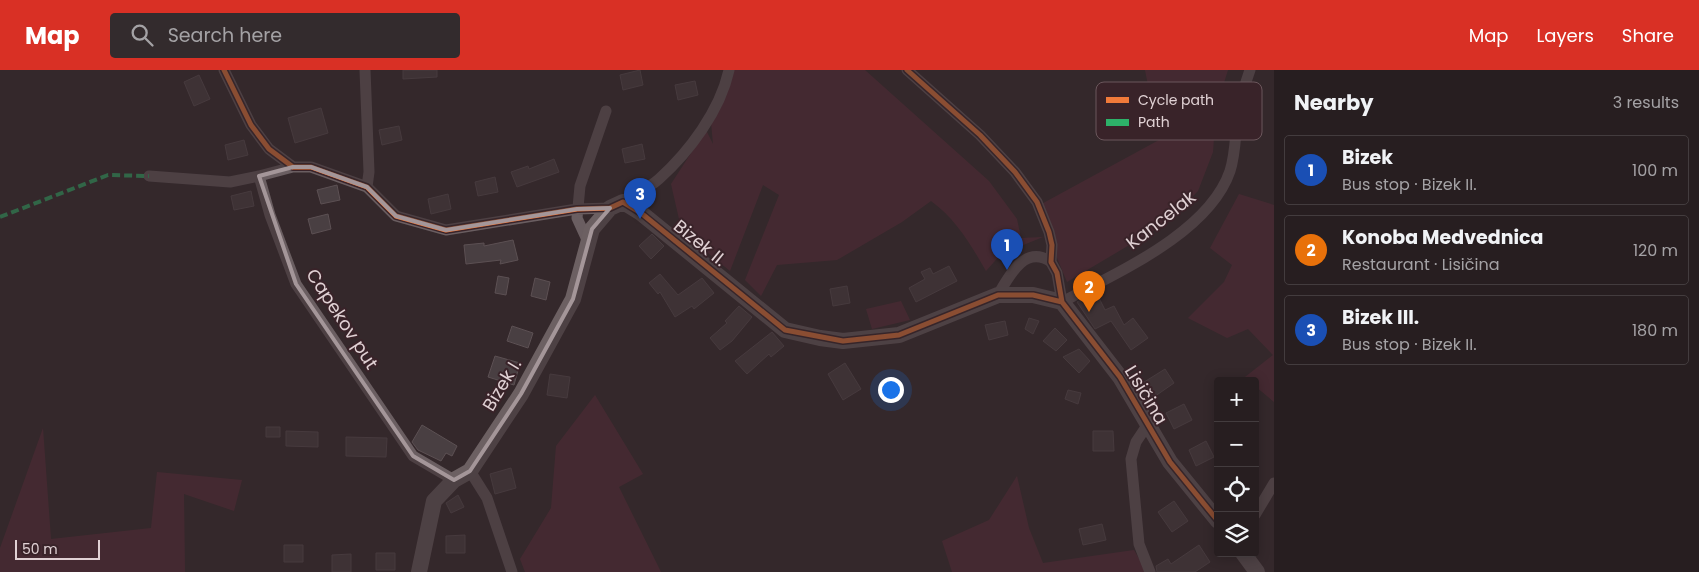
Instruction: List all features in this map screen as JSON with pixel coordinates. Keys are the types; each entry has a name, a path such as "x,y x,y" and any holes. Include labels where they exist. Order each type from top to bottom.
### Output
{"street":[{"path":"224,70 251,125 269,149 293,167"},
{"path":"365,70 369,172 367,188"},
{"path":"148,176 230,182 293,167 311,167 367,188 396,216 446,230 577,209 616,205 657,181 678,159 716,106 729,70"},
{"name":"Lisičina","path":"907,70 980,135 1015,172 1037,202 1044,217 1052,245 1051,262 1057,273 1062,302 1120,378 1170,462 1214,516"},
{"path":"588,242 577,218 580,186 606,111"},
{"name":"Kancelak","path":"1062,302 1131,265 1169,240 1209,205 1223,186 1232,164 1237,140"},
{"name":"Capekov put","path":"259,176 270,215 296,284 413,456 454,480"},
{"name":"Bizek I.","path":"419,572 434,500 454,480 470,471 521,394 573,299 592,229 616,205"},
{"name":"Bizek II.","path":"616,205 641,213 785,330 843,341 886,338 899,335 998,295 1034,295 1062,302"},
{"path":"998,295 1018,264 1027,258 1037,256 1051,262"},
{"name":"Lisičina","path":"1148,424 1136,442 1131,460 1139,544 1150,572"},
{"path":"470,471 487,498 512,572"},
{"path":"1257,512 1274,483"},
{"path":"1246,557 1257,572"}],"highlighted area":[{"path":"293,167 311,167 367,187 396,216 446,230 577,209 610,208 592,229 573,299 521,394 470,471 454,480 413,456 296,284 259,176"}],"shaded area":[{"path":"731,70 865,70 989,181 1017,219 1021,238 1043,237 1001,254 986,271 969,242 955,224 931,201 902,222 837,260 777,265 761,296 745,280 779,195 763,185 730,271 682,232 671,184 706,130 713,144 710,111"},
{"path":"1145,70 1228,70 1224,82 1147,82"},
{"path":"1159,140 1214,140 1213,152 1198,191 1168,222 1067,282 1036,207"},
{"path":"1239,194 1274,205 1274,402 1259,389 1259,377 1245,377 1273,355 1248,329 1227,338 1188,318 1224,282 1232,265 1210,248"},
{"path":"901,301 910,320 872,329 866,309"},
{"path":"595,395 643,474 619,487 661,572 525,572 520,559 551,508 556,446"},
{"path":"43,428 51,539 151,528 157,472 242,480 234,511 184,494 185,572 0,572 0,548"},
{"path":"1017,476 1029,528 1043,563 1134,550 1147,572 952,572 942,541 989,520"}],"building":[{"path":"403,70 437,70 437,77 403,79"},
{"path":"640,70 643,85 623,90 620,75"},
{"path":"199,75 210,99 194,106 184,82"},
{"path":"695,81 698,95 678,100 675,85"},
{"path":"321,108 328,133 295,143 288,118"},
{"path":"399,126 402,140 382,145 379,130"},
{"path":"244,140 248,155 228,160 225,145"},
{"path":"642,144 645,159 625,163 622,149"},
{"path":"554,159 559,172 517,187 511,172 528,166 529,169"},
{"path":"495,177 498,192 478,196 475,182"},
{"path":"337,185 340,200 321,204 317,190"},
{"path":"251,191 254,206 234,210 231,196"},
{"path":"448,194 451,209 431,214 428,199"},
{"path":"328,214 331,229 312,234 308,219"},
{"path":"652,234 664,246 651,259 639,246"},
{"path":"513,240 518,260 500,264 501,260 466,264 464,245 484,243 484,246"},
{"path":"949,266 957,281 916,302 909,288 925,279 921,272 930,268 933,274"},
{"path":"660,274 678,295 702,278 714,293 694,309 692,306 675,317 660,292 658,294 649,283"},
{"path":"498,276 509,278 506,295 495,293"},
{"path":"535,278 550,282 546,300 531,296"},
{"path":"847,286 850,303 833,306 830,289"},
{"path":"1096,292 1105,310 1114,306 1124,325 1133,318 1148,338 1131,350 1111,321 1095,329 1077,302"},
{"path":"739,306 752,317 732,341 720,350 710,338 727,323 725,321"},
{"path":"1029,318 1039,321 1033,334 1025,329"},
{"path":"1005,321 1008,335 989,340 985,325"},
{"path":"512,326 533,333 528,348 507,341"},
{"path":"1055,328 1067,340 1056,351 1043,341"},
{"path":"772,332 784,346 771,357 769,354 747,374 735,361"},
{"path":"1079,349 1090,361 1079,373 1063,357"},
{"path":"495,356 520,363 514,385 488,377"},
{"path":"845,363 861,389 843,400 828,374"},
{"path":"1165,369 1174,383 1151,399 1141,384"},
{"path":"550,374 570,377 567,398 547,395"},
{"path":"1068,390 1081,393 1078,404 1065,399"},
{"path":"1184,404 1192,420 1174,429 1166,413"},
{"path":"422,425 457,446 452,456 446,453 441,461 418,450 412,442"},
{"path":"266,427 280,427 280,437 266,437"},
{"path":"286,431 318,432 318,447 286,446"},
{"path":"1093,431 1113,431 1114,451 1093,451"},
{"path":"346,437 387,438 386,457 346,456"},
{"path":"1206,441 1214,457 1196,466 1189,450"},
{"path":"511,468 516,488 495,494 490,474"},
{"path":"458,495 464,507 451,513 446,503"},
{"path":"1174,501 1188,521 1172,532 1158,512"},
{"path":"1102,524 1106,540 1083,545 1079,529"},
{"path":"465,535 465,553 446,553 446,536"},
{"path":"284,545 303,545 303,562 284,562"},
{"path":"1199,545 1210,562 1195,572 1157,572 1156,566 1168,559 1171,564"},
{"path":"376,553 395,553 395,570 376,570"},
{"path":"351,554 351,572 332,572 332,555"}],"marked path":[{"path":"0,217 108,175 149,176"}],"cycle path":[{"path":"224,70 251,125 269,149 293,167 311,167 367,187 396,216 446,230 577,209 610,208 623,202 641,213 785,330 843,341 899,335 998,295 1033,295 1062,302"},
{"path":"907,70 980,135 1015,172 1037,202 1049,232 1052,245 1051,262 1057,273 1062,302 1120,377 1170,462 1214,516"}],"place":[{"name":"Bizek III.","path":"640,219"},
{"name":"Bizek","path":"1007,270"},
{"name":"Konoba Medvednica","path":"1089,312"}]}
